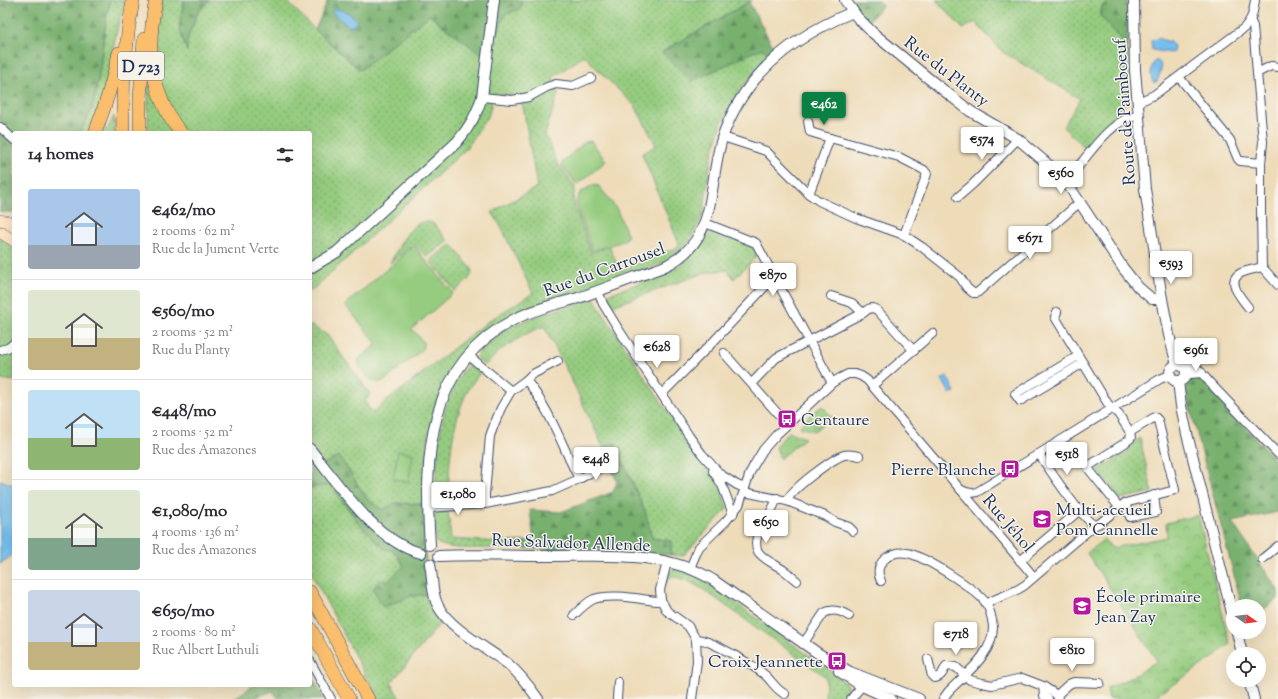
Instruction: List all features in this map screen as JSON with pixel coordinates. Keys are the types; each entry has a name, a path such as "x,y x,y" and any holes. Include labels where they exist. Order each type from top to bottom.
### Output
{"highway":[{"name":"D 723","path":"123,131 124,81 132,0"},
{"name":"D 723","path":"140,131 143,47 150,0"},
{"path":"156,0 151,45 154,75 164,106 180,131"},
{"path":"95,131 113,82 119,51 127,40"},
{"path":"312,596 368,699"},
{"path":"312,632 349,699"}],"main road":[{"path":"0,220 12,223"},
{"path":"0,232 12,240"}],"street":[{"path":"312,266 337,252 466,132 474,118 482,97 494,0"},
{"name":"Rue du Planty","path":"845,0 853,12 872,33 970,111 1018,139 1065,180 1131,278 1152,299 1159,299"},
{"name":"Route de Paimboeuf","path":"1134,0 1135,70 1138,116 1145,190 1159,299 1177,372 1181,406 1187,434 1228,599"},
{"path":"1137,101 1143,100 1154,94 1179,77 1244,28 1250,20 1255,0"},
{"name":"Rue du Carrousel","path":"430,545 429,508 431,455 437,413 450,381 468,355 494,332 516,318 664,267 674,262 689,250 705,223 710,205 716,161 723,137 744,94 772,61 788,47 805,35 833,20 853,12"},
{"path":"1250,20 1253,26 1263,142 1260,212 1262,267 1278,285"},
{"path":"1257,73 1271,66 1278,67"},
{"path":"1179,77 1230,140 1238,159 1240,161 1261,163"},
{"path":"482,97 512,100 529,97 547,87 556,84 573,86 591,78"},
{"path":"1065,180 1105,134 1117,125 1132,117 1138,116"},
{"path":"808,121 810,132 899,157 924,170 926,177 904,235"},
{"path":"0,127 12,138"},
{"path":"723,137 766,151 808,194 819,201 856,218 904,235 960,277 967,288 973,293 977,293 1080,202"},
{"path":"808,194 830,138"},
{"path":"958,197 1018,139"},
{"path":"690,568 699,547 733,514 742,500 752,469 767,446 799,412 832,383 756,243 705,223"},
{"path":"1248,307 1236,291 1234,284 1237,275 1262,267"},
{"path":"662,394 774,278"},
{"path":"598,291 603,304 619,330 689,436 702,454 720,474 745,490 787,501 825,516 835,522 849,527 853,531"},
{"path":"831,296 852,303 862,313"},
{"path":"752,383 776,358 869,308 877,310 914,351"},
{"path":"1057,312 1055,317 1078,356 1108,404 1119,415 1130,432 1131,438 1125,443 1087,467 1122,505 1130,517 1156,512 1154,495"},
{"path":"872,386 914,351 932,333"},
{"path":"0,350 12,345"},
{"path":"724,352 779,415"},
{"path":"468,355 511,391"},
{"path":"1078,356 1016,394 1020,401 1083,363"},
{"path":"485,504 490,436 501,408 511,391 532,375 558,361"},
{"path":"960,489 965,492 977,492 1160,379 1177,372 1202,374 1278,454"},
{"name":"Rue Jéhol","path":"832,383 848,374 855,374 867,380 1034,577"},
{"path":"526,380 536,393 550,419 579,479"},
{"path":"986,604 1004,595 1018,591 1095,525 1100,523 1122,505 1175,490 1158,420 1155,417 1130,432"},
{"path":"312,451 352,501 382,533 412,551 421,553"},
{"path":"702,454 706,463 722,485 733,514"},
{"path":"787,501 797,488 834,459 846,454 860,456"},
{"path":"1039,454 1089,522 1095,525"},
{"path":"429,508 485,504 552,491 579,479 604,465"},
{"path":"777,498 772,511 756,540 757,550 758,553 766,560 797,581"},
{"path":"1020,560 1080,510"},
{"path":"430,545 439,551 439,556 435,562 430,564 423,560 421,555 423,548 430,545"},
{"path":"1262,559 1278,546"},
{"path":"881,581 878,570 880,564 887,557 901,552 906,553 914,555 936,566 972,590 986,604 993,626 990,644 984,654 964,674 943,699"},
{"name":"Rue Salvador Allende","path":"439,556 611,556 644,558 690,568 713,580 818,654 850,672 891,699"},
{"path":"667,562 660,590 661,600 667,611 688,626 696,639 696,661 692,699"},
{"path":"430,564 435,600 445,617 455,627 518,673 538,699"},
{"path":"574,615 589,602 595,599 620,596 657,601 661,600"},
{"path":"804,644 824,614 835,610 850,616"},
{"path":"696,639 700,639 722,648 764,675 780,692 785,694"},
{"path":"928,659 932,676 934,678 938,678 942,675 946,666 948,665 956,667 970,680 992,685 1022,678 1043,686 1057,697 1069,684 1074,682 1100,683"},
{"path":"312,665 331,699"},
{"path":"617,699 618,682"},
{"path":"851,699 865,682"},
{"name":"Rue Salvador Allende","path":"865,682 919,699"},
{"path":"1043,686 1044,696 1048,699"},
{"path":"1251,687 1254,699"}],"green space":[{"path":"0,0 110,0 95,95 88,118 80,131 12,131 12,212 0,212"},
{"path":"110,0 125,0 116,34 107,84 96,119 107,130 114,116 115,131 80,131 92,108 100,68"},
{"path":"162,0 184,0 179,27 187,50 188,37 198,12 209,0 286,0 318,33 360,70 429,15 482,54 485,45 498,33 505,14 520,9 522,0 752,0 663,51 692,81 762,48 770,56 741,89 722,122 711,159 703,215 689,242 666,262 542,304 456,364 442,388 435,406 428,439 424,504 395,503 383,510 368,500 339,456 317,468 312,462 312,326 327,335 370,394 365,402 372,413 487,322 533,293 501,227 492,212 537,187 523,106 515,97 494,93 489,114 466,149 312,290 312,131 148,131 148,86 159,77 156,50","holes":["584,56 635,106 656,145 642,154 679,244 676,248 620,271 609,246 591,253 573,200 575,187 558,164 545,135 558,94 553,77"]},
{"path":"184,0 209,0 198,12 188,36 187,52 179,27"},
{"path":"328,0 522,0 520,9 505,14 498,33 485,45 482,55 429,15 360,70 315,30"},
{"path":"848,0 878,0 883,5 867,23"},
{"path":"936,0 1108,0 1102,7 1100,15 1128,48 1128,100 1087,150 1063,127 1080,99 1003,52 975,22 963,29"},
{"path":"1108,0 1127,0 1128,48 1100,15 1102,7"},
{"path":"749,2 775,50 770,56 762,48 692,81 662,52"},
{"path":"591,141 606,161 577,185 562,166 562,162 585,142"},
{"path":"592,185 599,186 616,208 628,236 623,241 592,251 576,202 580,193"},
{"path":"429,222 434,224 448,241 427,257 414,244 390,263 410,230 419,223"},
{"path":"711,229 754,247 757,253 754,259 734,279 728,270 708,272 612,306 608,294 663,275 678,267 692,253 707,230"},
{"path":"0,236 12,245 12,381 0,379"},
{"path":"451,244 472,269 469,279 455,291 430,261"},
{"path":"414,246 453,293 412,329 423,342 423,349 383,382 373,382 359,367 359,359 377,344 345,305"},
{"path":"595,299 600,309 683,435 721,487 727,509 683,556 671,555 671,541 652,538 645,511 615,442 604,449 544,326 526,334 502,349 485,365 477,359 479,351 510,327 577,303"},
{"path":"470,365 481,371 467,391 457,421 451,448 448,503 438,503 435,499 437,455 441,426 449,398 455,384 463,370"},
{"path":"1193,377 1202,380 1278,463 1278,512 1232,522 1278,590 1278,599 1266,608 1266,599 1240,599 1186,392 1187,384"},
{"path":"822,406 832,417 814,431 799,427 811,414"},
{"path":"789,432 805,438 780,459 776,446"},
{"path":"1140,438 1152,492 1120,499 1097,470 1128,452 1126,447"},
{"path":"614,442 645,511 652,538 671,541 671,555 608,551 500,548 499,542 534,541 530,510 561,512 613,492 617,482 604,449"},
{"path":"398,451 413,454 408,482 393,479"},
{"path":"339,456 368,500 383,510 395,503 424,504 424,544 431,594 412,596 383,607 373,589 379,580 388,581 404,566 394,551 384,549 359,524 331,485 312,488 312,462 317,468"},
{"path":"331,485 359,524 394,551 404,566 388,581 383,607 412,596 431,594 432,604 442,621 391,683 400,699 378,699 312,575 312,488"},
{"path":"439,510 448,510 451,539 499,542 500,548 457,548 441,545 436,542 434,515"},
{"path":"1198,515 1226,628 1226,639 1229,639 1230,644 1214,657 1151,699 1109,699 1107,688 1132,677 1157,661 1087,553 1104,539 1112,548 1167,537 1166,523"},
{"path":"674,569 679,569 698,576 840,678 846,683 848,691 846,699 825,699 826,677 701,588 673,576 670,577 664,586 668,574"},
{"path":"312,677 324,699 278,699 273,691 251,699 233,699 251,687 312,687"}],"water":[{"path":"333,9 340,9 347,12 353,16 357,22 353,26 348,26 333,13"},
{"path":"1157,38 1170,42 1174,46 1173,52 1152,50 1151,41"},
{"path":"1155,61 1160,63 1161,70 1157,82 1153,82 1151,71"},
{"path":"947,376 955,392 950,394 942,379"},
{"path":"0,480 12,484 12,555 0,564"}],"place":[{"name":"Centaure","path":"787,419"},
{"name":"Pierre Blanche","path":"1010,469"},
{"name":"Multi-accueil Pom'Cannelle","path":"1042,519"},
{"name":"École primaire Jean Zay","path":"1082,606"},
{"name":"Croix Jeannette","path":"837,661"}]}
